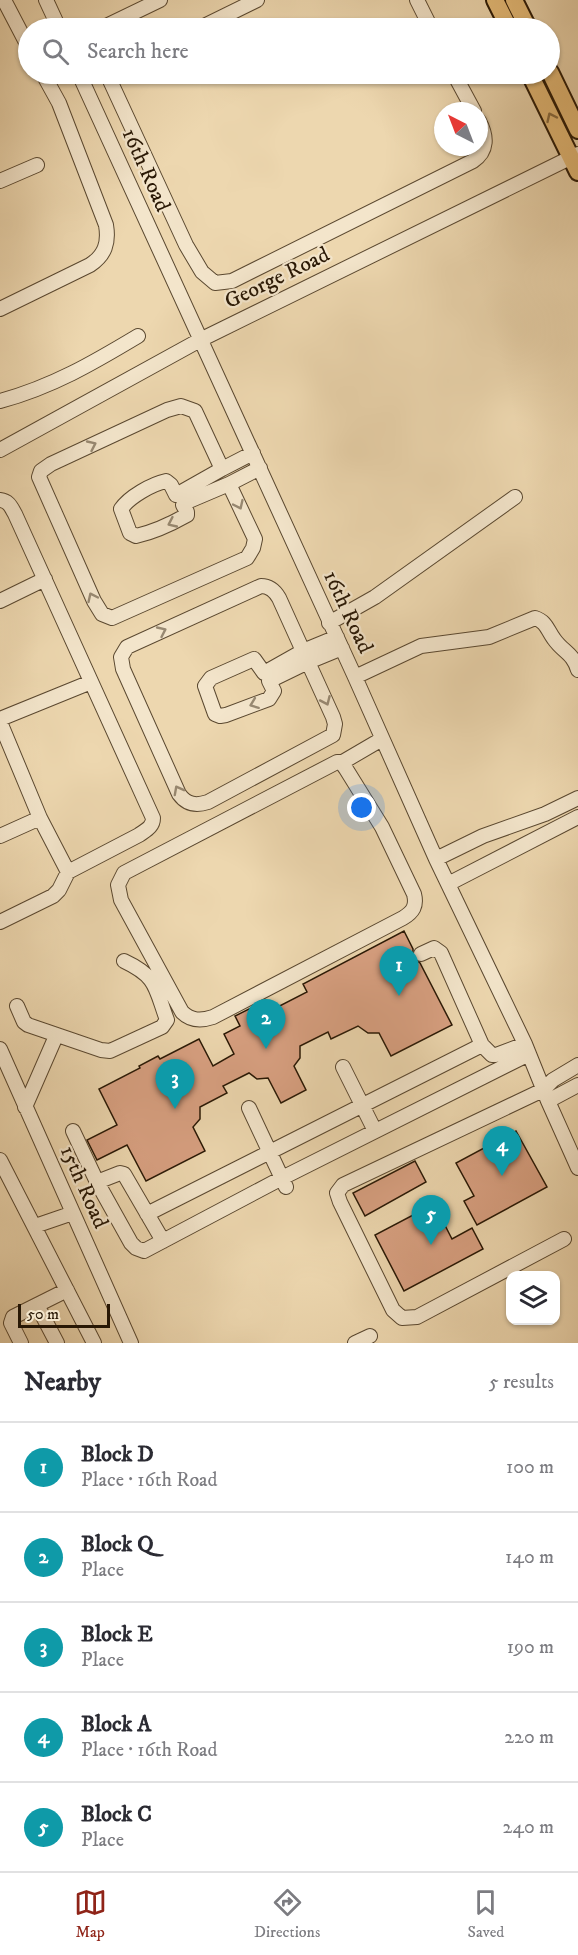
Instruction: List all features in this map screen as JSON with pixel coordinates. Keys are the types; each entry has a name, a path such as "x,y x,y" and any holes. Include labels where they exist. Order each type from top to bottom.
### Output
{"main road":[{"path":"495,0 504,18"},
{"path":"514,0 523,18"},
{"path":"535,84 575,161"},
{"path":"555,84 578,130"}],"street":[{"path":"4,0 18,27"},
{"path":"46,0 54,18"},
{"path":"123,18 160,0"},
{"path":"220,18 257,0"},
{"path":"417,0 426,18"},
{"path":"0,309 90,265 99,259 107,242 106,225 58,103 48,84"},
{"name":"16th Road","path":"84,84 329,623 356,677 436,859 527,1049 545,1096 578,1168"},
{"path":"113,84 192,256 202,272 215,283 232,281 473,161 479,156"},
{"path":"459,84 469,102"},
{"name":"George Road","path":"0,450 200,340 575,161"},
{"path":"0,181 37,165"},
{"path":"0,400 22,395 77,372 138,336"},
{"path":"222,469 195,411 181,406 167,410 51,464 41,471 39,477 94,601 102,614 112,618 234,564 249,555 255,539 229,484"},
{"path":"180,500 222,469 253,453"},
{"path":"180,500 195,498 260,468"},
{"path":"162,482 169,482 180,500 187,516 142,535 136,536 130,533 122,514 123,505 162,482"},
{"path":"329,623 375,597 515,497"},
{"path":"0,500 10,505 45,579 151,813 153,824 139,835 68,872 59,890 53,896 0,922"},
{"path":"0,601 45,579"},
{"path":"265,586 279,598 305,657 333,717 335,724 333,735 208,802 196,805 184,800 179,794 123,669 121,662 123,652 127,647 265,586"},
{"path":"356,677 421,646 489,637 535,618 542,621 555,641 570,653 578,670"},
{"path":"267,677 305,657 340,643"},
{"path":"254,659 267,677 274,691 269,699 226,715 215,714 205,686 211,678 254,659"},
{"path":"68,872 40,818 0,721 91,682"},
{"path":"344,766 384,744"},
{"path":"337,762 344,766 382,826 414,894 416,903 414,909 403,918 213,1017 203,1020 187,1016 182,1012 124,906 118,885 124,873 337,762"},
{"path":"436,859 483,836 545,814 578,798"},
{"path":"448,884 578,817"},
{"path":"0,836 40,818"},
{"path":"421,954 434,948 441,953 482,1045 494,1055 527,1049"},
{"path":"17,1006 24,1022 28,1025 100,1050 110,1051 162,1027 167,1020 154,983 147,973 124,961"},
{"path":"25,1107 57,1036"},
{"path":"147,1214 482,1045"},
{"name":"15th Road","path":"0,1049 6,1079 25,1107 131,1343"},
{"path":"73,1131 97,1182 136,1248 144,1251 284,1183 527,1049"},
{"path":"545,1096 553,1080 578,1065"},
{"path":"343,1066 375,1131"},
{"path":"564,1239 417,1317 402,1318 393,1310 338,1196 339,1189 343,1185 545,1096 578,1085"},
{"path":"249,1108 284,1183"},
{"path":"0,1160 94,1343"},
{"path":"97,1182 120,1173 124,1174 163,1240"},
{"path":"34,1226 73,1213"},
{"path":"21,1343 11,1323 13,1317 67,1290"},
{"path":"37,1305 57,1343"},
{"path":"355,1343 370,1336"}],"building":[{"path":"404,931 413,949 413,958 420,963 452,1025 391,1056 379,1033 368,1033 358,1026 331,1039 328,1032 300,1046 300,1058 294,1066 306,1090 281,1103 268,1078 257,1079 249,1073 223,1086 227,1093 200,1107 200,1119 193,1127 205,1151 146,1181 127,1145 97,1160 87,1140 117,1125 99,1089 158,1056 160,1059 199,1039 213,1066 234,1054 224,1034 240,1026 235,1016 263,1002 268,1012 307,992 303,984"},
{"path":"516,1131 547,1187 477,1225 464,1201 474,1196 456,1163"},
{"path":"415,1161 426,1182 365,1216 353,1193"},
{"path":"434,1204 452,1239 472,1228 483,1249 404,1291 375,1235"}],"place":[{"name":"Block D","path":"399,996"},
{"name":"Block Q","path":"266,1049"},
{"name":"Block E","path":"175,1109"},
{"name":"Block A","path":"502,1176"},
{"name":"Block C","path":"431,1245"}]}
